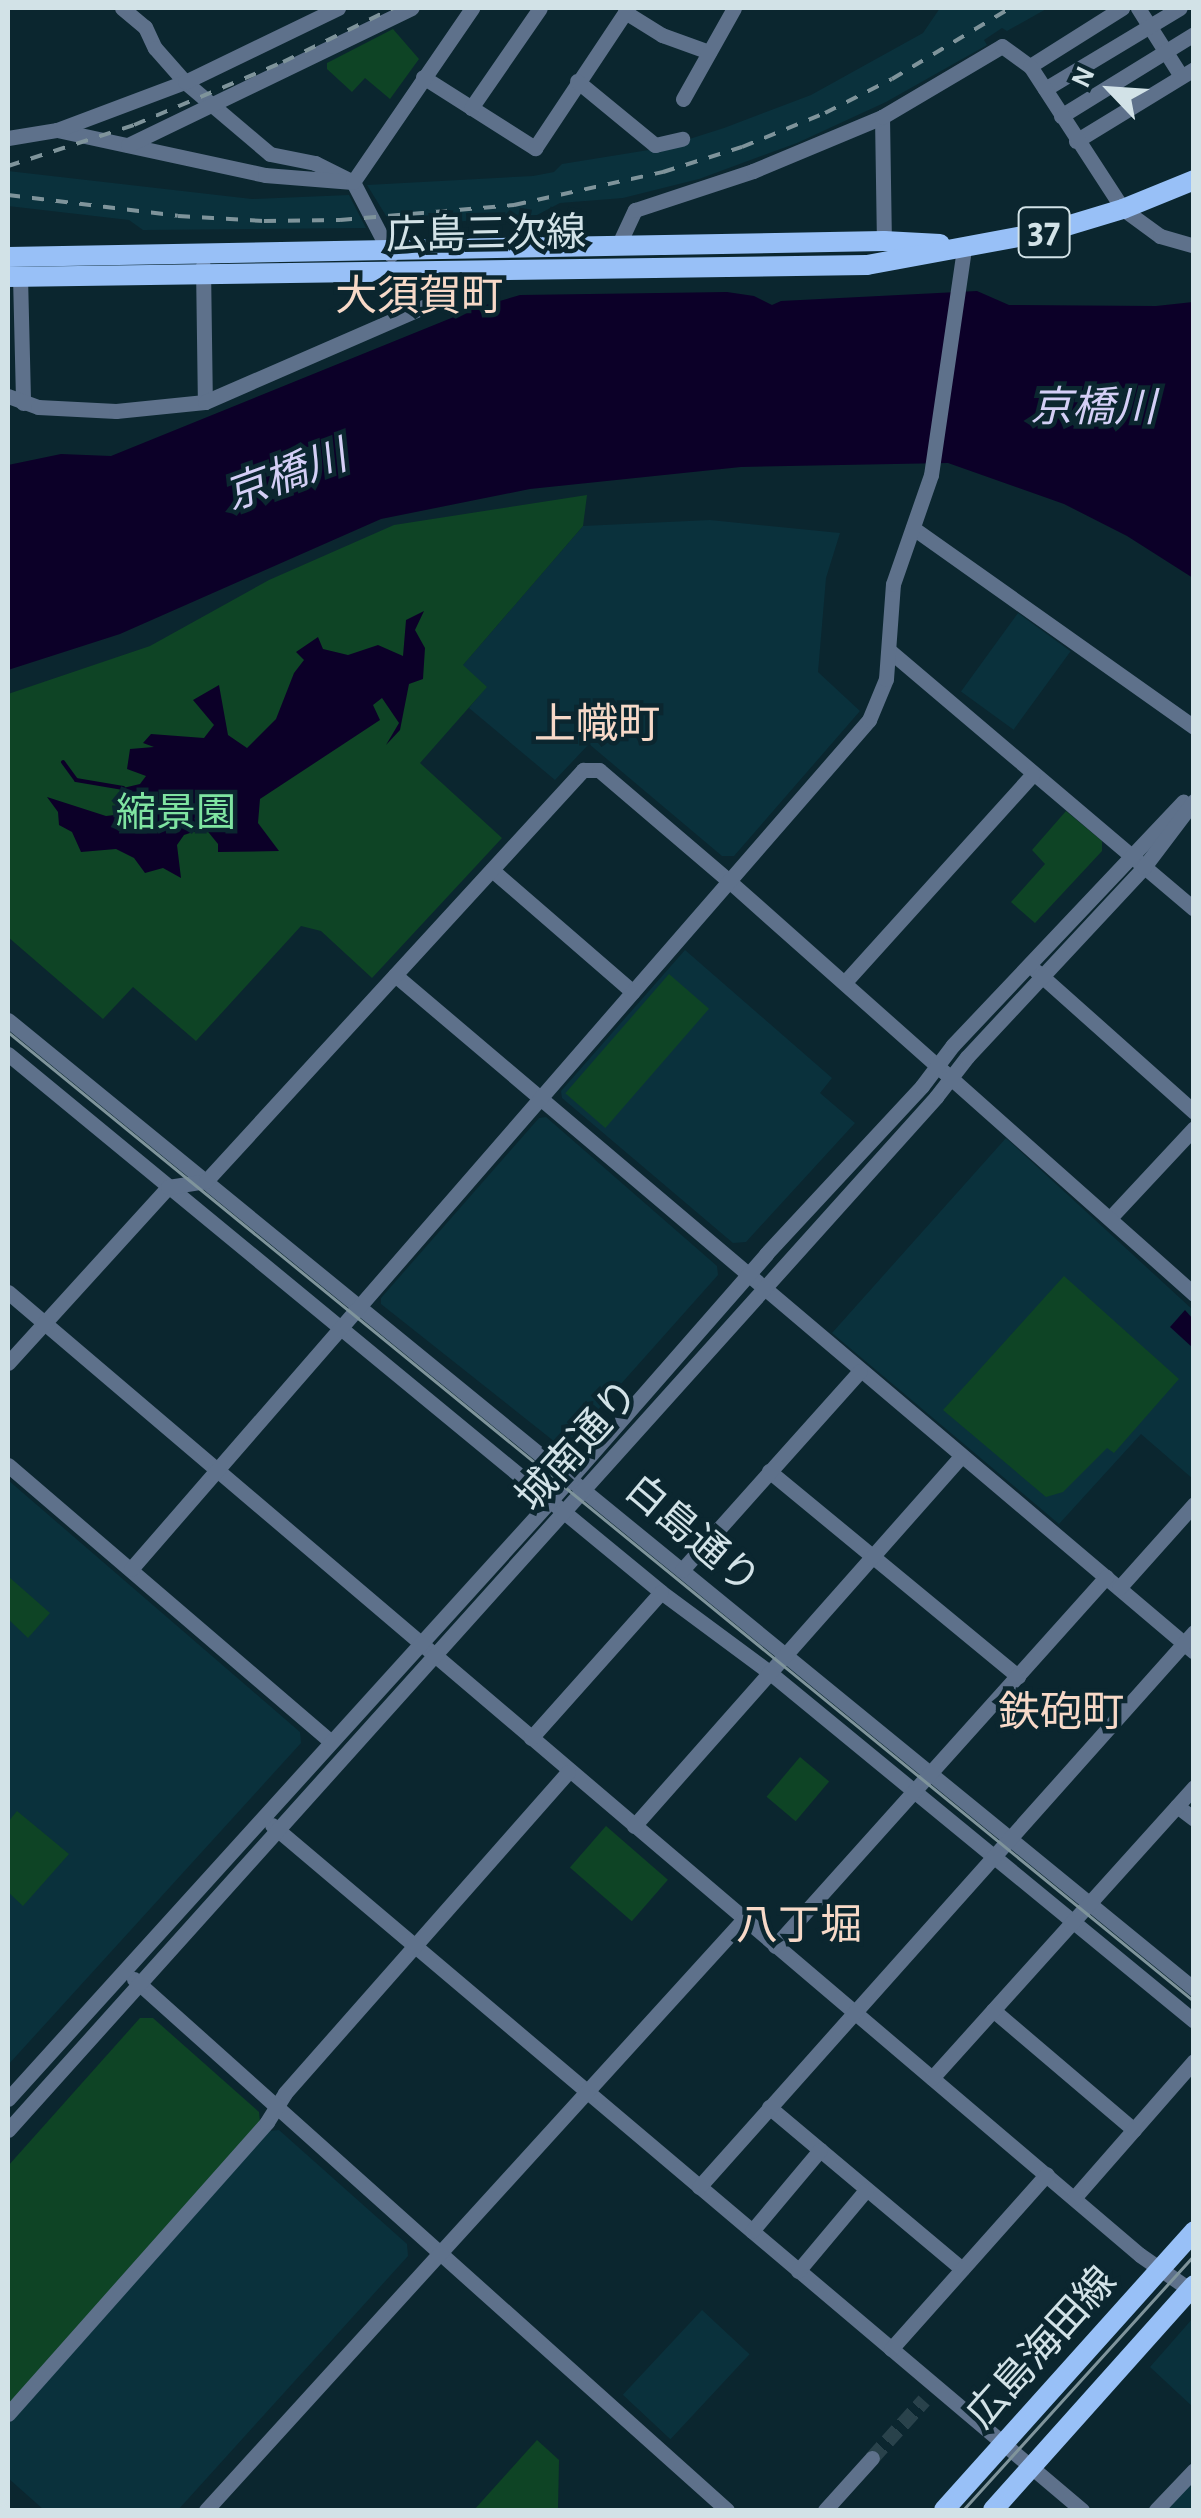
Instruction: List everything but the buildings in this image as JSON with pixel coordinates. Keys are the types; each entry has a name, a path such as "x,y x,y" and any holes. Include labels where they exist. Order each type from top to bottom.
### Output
{"main road":[{"name":"広島三次線","path":"8,257 399,272 867,264 1050,231 1123,210 1194,180"},
{"name":"広島三次線","path":"14,276 389,251 884,242 964,248"},
{"name":"広島海田線","path":"944,2510 1194,2231"},
{"name":"広島海田線","path":"993,2510 1191,2287"}],"street":[{"path":"122,8 145,27 154,48 185,82 270,154 315,163 352,182 399,272"},
{"path":"8,138 57,130 185,82 338,8"},
{"path":"128,145 412,8"},
{"path":"352,182 472,8"},
{"path":"471,108 540,8"},
{"path":"684,100 734,8"},
{"path":"1030,66 1122,8"},
{"path":"1076,141 1188,73 1166,51 1138,8"},
{"path":"1045,89 1180,8"},
{"path":"423,77 534,148 627,10 662,34 709,52"},
{"path":"1061,116 1194,34"},
{"path":"618,246 635,210 753,172 882,117 1002,46 1030,66 1123,210 1160,236 1194,246"},
{"path":"577,81 655,145 682,139"},
{"path":"882,117 884,242"},
{"path":"57,130 265,175 352,182"},
{"path":"130,1569 541,1100 868,720 882,698 891,652 889,604 932,466 962,284 964,248"},
{"path":"202,264 205,402"},
{"path":"8,396 23,403 116,410 205,402 433,303 456,270"},
{"path":"14,276 23,403"},
{"path":"913,528 1194,726"},
{"path":"891,652 1194,909"},
{"path":"8,1364 168,1187 206,1181 583,770 598,770 729,881 1194,1294"},
{"path":"845,982 1032,774"},
{"name":"城南通り","path":"577,1482 763,1288 1043,978 1194,791"},
{"name":"城南通り","path":"8,2130 433,1658 747,1276 1028,964 1138,862 1194,801"},
{"path":"492,870 632,992"},
{"path":"1028,964 1194,1112"},
{"path":"395,975 1112,1583 1190,1642 699,2186"},
{"name":"白島通り","path":"8,1020 1194,1989"},
{"name":"白島通り","path":"8,1054 661,1592 768,1672 1194,2020"},
{"path":"1110,1218 1194,1128"},
{"path":"8,1292 433,1658 1158,2270 1191,2287"},
{"path":"682,1570 860,1370"},
{"path":"634,1826 961,1456"},
{"path":"8,1465 330,1741"},
{"path":"769,1471 1018,1676"},
{"path":"776,1946 1018,1676 1194,1504"},
{"name":"城南通り","path":"8,2100 418,1645 558,1506"},
{"path":"531,1738 661,1592"},
{"path":"8,2414 568,1772"},
{"path":"932,2078 1194,1787"},
{"path":"1177,1806 1194,1820"},
{"path":"263,1816 891,2349 930,2393 1032,2466 1082,2510"},
{"path":"206,2510 744,1919"},
{"path":"124,1970 727,2510"},
{"path":"993,2010 1134,2130"},
{"path":"1074,2198 1194,2061"},
{"path":"8,2100 23,2113"},
{"path":"769,2107 962,2270"},
{"path":"752,2231 820,2150"},
{"path":"891,2349 1046,2174"},
{"path":"798,2270 866,2190"},
{"path":"825,2510 872,2458"},
{"path":"1156,2510 1194,2470"}],"shaded area":[{"path":"940,8 1048,8 1007,31 1002,28 984,40 987,45 886,102 797,143 699,179 623,198 560,203 537,215 393,227 367,185 533,176 554,172 562,164 661,148 811,95 923,33"},
{"path":"8,171 252,199 349,195 366,228 143,230 129,220 8,206"},
{"path":"710,520 840,533 826,578 818,672 860,711 734,856 722,856 589,744 555,780 469,708 486,687 462,666 583,526"},
{"path":"1018,613 1071,651 1014,730 961,691"},
{"path":"685,950 832,1078 820,1093 855,1123 746,1242 733,1243 562,1098 561,1091"},
{"path":"546,1117 717,1266 718,1275 571,1440 555,1442 381,1304 381,1298 539,1118"},
{"path":"1006,1138 1193,1310 1193,1479 1141,1434 1059,1524 832,1333"},
{"path":"8,1480 300,1732 301,1743 8,2065"},
{"path":"279,2130 407,2244 408,2256 178,2510 44,2510 8,2478 8,2424 268,2131"},
{"path":"702,2310 750,2354 670,2439 623,2395"},
{"path":"1193,2318 1193,2407 1150,2367"},
{"path":"1193,2475 1193,2510 1161,2510"}],"green space":[{"path":"393,29 419,59 390,99 365,78 352,92 327,69 327,63"},
{"name":"縮景園","path":"587,495 583,526 463,665 487,687 420,763 502,838 372,978 321,931 301,926 196,1041 133,987 103,1019 8,937 8,694 150,646 269,580 394,525"},
{"path":"1066,811 1102,841 1102,851 1035,923 1011,902 1045,864 1032,850"},
{"path":"669,974 709,1009 605,1128 565,1093"},
{"path":"1064,1276 1179,1379 1114,1453 1107,1448 1063,1492 1046,1497 943,1410"},
{"path":"9,1577 50,1613 28,1638 8,1619"},
{"path":"800,1757 829,1781 796,1821 767,1797"},
{"path":"17,1811 69,1854 23,1906 8,1892 8,1822"},
{"path":"606,1826 668,1880 632,1921 570,1868"},
{"path":"140,2018 153,2018 259,2112 260,2122 8,2405 8,2166"},
{"path":"537,2440 559,2460 558,2508 474,2510"}],"water":[{"name":"京橋川","path":"977,291 1009,305 1156,306 1193,302 1193,578 1127,536 1064,504 948,463 741,467 530,489 381,519 120,634 8,670 8,465 61,454 111,456 476,308 520,295 727,292 754,296 772,305 781,301"},
{"path":"424,611 415,630 425,648 423,679 409,684 400,730 386,745 399,723 382,698 373,705 380,720 260,799 258,823 279,851 218,852 218,844 205,828 184,835 177,845 181,878 163,868 145,873 134,858 116,849 81,852 72,832 59,825 58,812 47,797 106,816 140,812 144,798 123,788 140,784 146,776 127,769 130,749 154,747 143,743 151,734 204,738 214,725 193,700 219,685 228,735 247,748 276,719 294,673 304,660 296,652 318,637 323,649 348,655 378,645 403,656 406,620"},
{"path":"1185,1310 1193,1319 1193,1348 1170,1327"}],"waterway":[{"path":"63,762 76,780 123,788"}],"tunnel":[{"path":"872,2458 924,2400"}],"tram line":[{"path":"8,1032 1194,2001"},
{"path":"963,2510 1194,2255"}],"railway":[{"path":"8,166 134,125 283,62 393,8"},
{"path":"8,195 178,216 264,221 340,220 514,205 663,172 742,147 825,113 892,79 1010,8"}],"district":[{"name":"大須賀町","path":"419,297"},
{"name":"上幟町","path":"597,725"},
{"name":"鉄砲町","path":"1061,1713"},
{"name":"八丁堀","path":"799,1926"}]}
